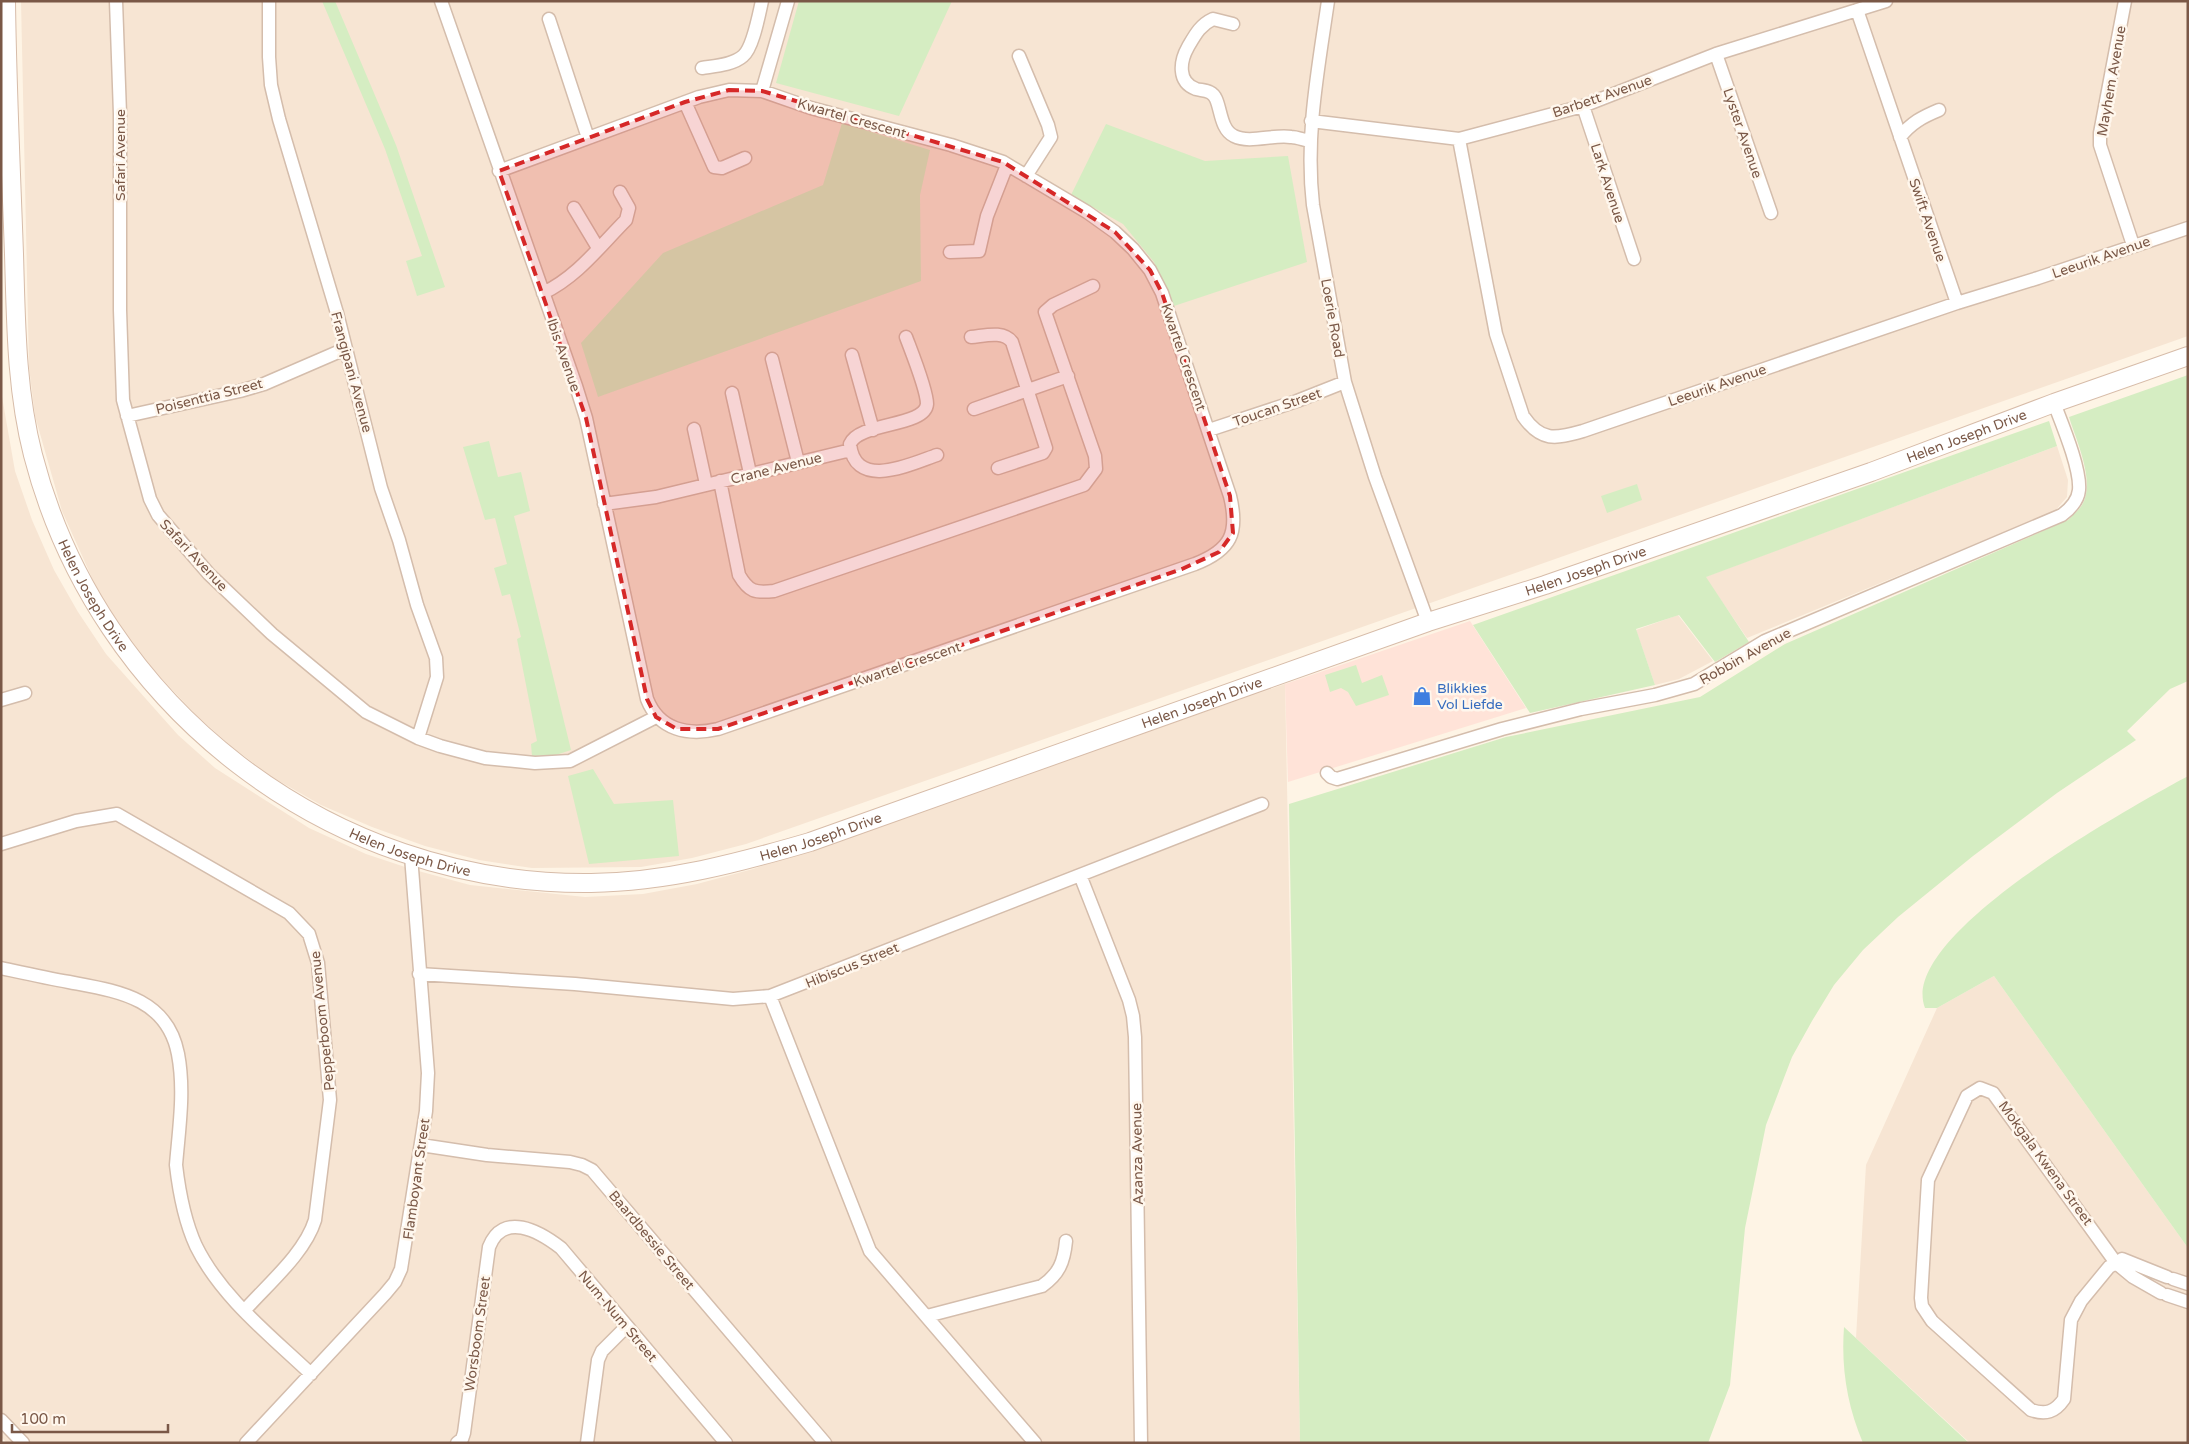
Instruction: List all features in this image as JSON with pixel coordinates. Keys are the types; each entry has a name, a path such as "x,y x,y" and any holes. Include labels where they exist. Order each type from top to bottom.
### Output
{"street":[{"name":"Helen Joseph Drive","path":"6,1 4,55 17,345 24,419 45,496 75,569 122,645 150,680 189,722 228,758 293,803 331,824 411,856 488,874 552,882 632,882 678,876 725,866 810,842 1428,622 1545,585 1871,472 2054,403 2188,356"},
{"name":"Safari Avenue","path":"116,1 120,114 120,310 124,400 150,499 158,515 170,531 209,574 279,641 366,712 418,738 485,758 535,763 570,761 656,717"},
{"name":"Frangipani Avenue","path":"268,1 268,57 275,102 337,313 382,488 417,605 436,658 437,677 418,738"},
{"name":"Ibis Avenue","path":"441,1 586,418 648,699 656,717"},
{"path":"702,68 733,62 743,56 748,48 762,1"},
{"path":"762,92 788,1"},
{"name":"Loerie Road","path":"1328,1 1311,121 1310,177 1313,205 1345,382 1375,477 1428,622"},
{"name":"Barbett Avenue","path":"1311,121 1460,139 1583,106 1716,54 1886,1"},
{"name":"Mayhem Avenue","path":"2125,1 2100,133 2100,145 2133,245"},
{"name":"Swift Avenue","path":"1857,10 1956,303"},
{"path":"549,18 588,138"},
{"path":"1233,24 1213,19 1199,28 1181,61 1185,80 1194,88 1212,93 1227,130 1231,135 1238,138 1290,136 1310,141"},
{"name":"Lyster Avenue","path":"1716,54 1771,213"},
{"path":"1020,56 1051,137 1026,176"},
{"name":"Kwartel Crescent","path":"499,171 685,102 729,90 762,92 811,108 951,145 1007,165 1087,212 1115,232 1133,249 1150,270 1162,293 1230,496 1234,521 1233,533 1227,543 1209,559 718,729 705,732 690,732 677,729 656,717"},
{"path":"685,102 714,167 722,168 745,158"},
{"name":"Lark Avenue","path":"1583,106 1634,260"},
{"path":"1900,137 1910,125 1924,116 1939,110"},
{"name":"Leeurik Avenue","path":"1460,139 1496,334 1523,416 1530,427 1551,438 1583,431 1956,303 2188,228"},
{"path":"950,252 979,251 987,216 1007,165"},
{"path":"543,293 565,282 626,220 629,208 620,192"},
{"path":"574,208 598,248"},
{"path":"720,481 739,575 745,585 752,591 774,590 1084,485 1096,469 1095,456 1045,312 1053,305 1093,286"},
{"path":"971,337 996,334 1008,336 1012,342 1046,448 1045,451 998,468"},
{"path":"906,337 925,393 927,405 925,410 916,417 855,437 850,444 851,450 854,459 870,470 886,472 937,455"},
{"name":"Poisenttia Street","path":"127,416 264,384 345,349"},
{"path":"852,354 874,430"},
{"path":"772,359 798,462"},
{"path":"974,409 1068,376"},
{"name":"Toucan Street","path":"1209,430 1297,401 1345,382"},
{"path":"732,393 750,473"},
{"name":"Robbin Avenue","path":"1327,773 1331,778 1337,778 1502,729 1581,709 1687,687 1765,641 2062,515 2075,501 2079,488 2074,460 2054,403"},
{"path":"694,429 706,484"},
{"name":"Crane Avenue","path":"604,504 656,496 851,450"},
{"path":"1,700 25,693"},
{"name":"Hibiscus Street","path":"419,974 575,984 733,998 770,996 1262,804"},
{"name":"Pepperboom Avenue","path":"1,844 83,820 116,814 124,816 289,913 309,934 318,963 330,1100 316,1220 311,1234 302,1246 244,1310"},
{"name":"Flamboyant Street","path":"246,1443 395,1282 404,1254 426,1111 428,1073 411,856"},
{"name":"Azanza Avenue","path":"1080,875 1133,1016 1141,1443"},
{"path":"1,968 120,993 147,1005 163,1021 173,1037 178,1055 181,1096 176,1165 187,1219 196,1245 204,1260 244,1310 311,1374"},
{"path":"770,996 865,1242 892,1278 1035,1443"},
{"name":"Mokgala Kwena Street","path":"2118,1259 2102,1275 2074,1310 2071,1320 2064,1399 2056,1409 2048,1412 2040,1413 2031,1410 1932,1321 1922,1306 1921,1298 1928,1180 1966,1096 1980,1088 1994,1093 2133,1277 2164,1294 2188,1302"},
{"name":"Baardbessie Street","path":"421,1145 487,1155 570,1162 582,1164 592,1170 823,1442"},
{"name":"Num-Num Street","path":"492,1237 497,1231 506,1227 534,1231 544,1235 561,1248 726,1443"},
{"name":"Worsboom Street","path":"460,1438 488,1246 492,1237"},
{"path":"926,1316 1042,1286 1057,1274 1062,1265 1066,1241"},
{"path":"2118,1259 2188,1284"},
{"path":"587,1443 598,1360 602,1351 626,1327"},
{"path":"1,1420 23,1443"}],"highlighted area":[{"path":"729,90 762,91 1003,162 1115,232 1150,270 1162,293 1230,496 1233,533 1219,552 1182,569 718,729 677,729 656,717 647,699 586,418 499,171 685,102"}],"shaded area":[{"path":"21,1 2188,1 2188,336 746,844 692,858 641,867 532,868 479,860 425,846 372,827 321,805 272,777 232,747 196,715 127,639 101,598 62,511 35,416 29,367"},
{"path":"1,391 15,471 32,520 54,570 78,612 106,654 178,735 215,768 309,828 366,854 411,869 470,885 585,897 643,894 697,884 753,869 1285,684 1300,1443 7,1443 1,1437"},
{"path":"2057,446 2068,480 2067,497 2055,511 1747,638 1705,577"},
{"path":"1678,615 1713,661 1679,679 1655,685 1636,630"},
{"path":"1470,621 1526,708 1288,782 1285,684"},
{"path":"1994,976 2188,1248 2188,1443 1970,1443 1856,1338 1866,1165 1937,1008"}],"green space":[{"path":"322,1 335,1 396,145 445,287 417,296 406,261 422,256 385,149"},
{"path":"799,1 952,1 899,116 776,83"},
{"path":"842,123 930,150 920,195 921,281 598,397 581,343 663,253 823,185"},
{"path":"1106,124 1205,161 1288,156 1307,262 1174,306 1154,262 1123,224 1071,195"},
{"path":"2188,375 2188,681 2170,689 2127,731 2136,740 2057,793 1973,856 1898,917 1863,950 1834,985 1792,1057 1766,1125 1745,1228 1730,1385 1708,1443 1300,1443 1289,804 1506,737 1700,697 1785,644 2068,520 2082,505 2086,496 2087,485 2080,449 2069,417"},
{"path":"2049,421 2057,446 1706,577 1749,642 1715,662 1679,615 1636,629 1655,685 1530,713 1473,625"},
{"path":"489,441 498,477 521,472 530,511 514,516 571,750 556,755 532,756 531,744 537,741 517,639 521,637 510,594 502,596 494,568 507,564 495,518 485,520 463,447"},
{"path":"1637,484 1642,500 1607,513 1601,496"},
{"path":"1356,665 1362,683 1382,675 1389,695 1356,706 1348,692 1341,688 1330,692 1325,675"},
{"path":"593,769 614,804 673,800 679,856 589,864 568,776"},
{"path":"2188,776 2188,1248 1994,976 1937,1008 1925,1008 1926,978 1946,945 1981,910 2074,843 2120,814"},
{"path":"1844,1327 1969,1443 1863,1443 1857,1429 1846,1386 1843,1357"}],"place":[{"name":"Blikkies Vol Liefde","path":"1422,696"}]}
